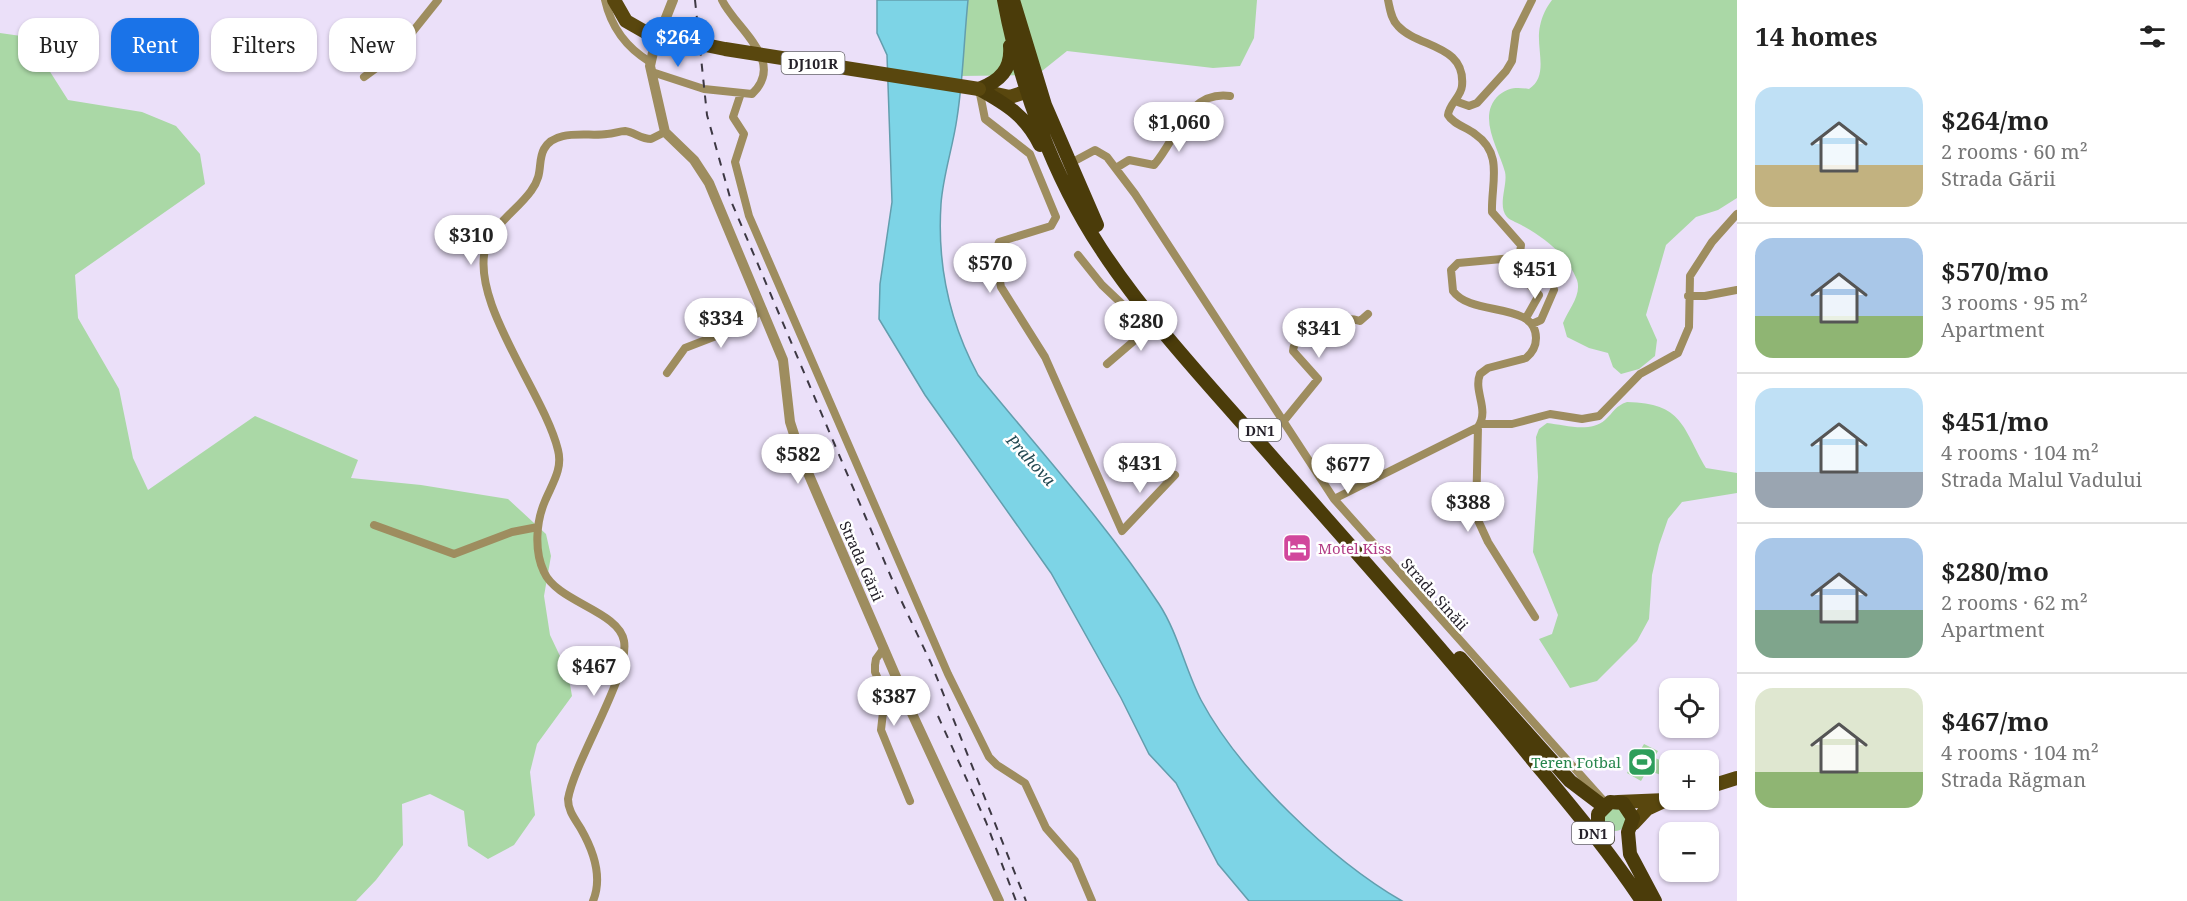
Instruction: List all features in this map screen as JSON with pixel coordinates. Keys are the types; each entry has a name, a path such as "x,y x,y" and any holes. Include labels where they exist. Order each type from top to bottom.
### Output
{"highway":[{"name":"DN1","path":"1004,0 1007,17 1034,90 1094,221 1112,251 1203,364 1570,782 1606,807"},
{"name":"DN1","path":"1013,0 1053,158 1084,222 1146,318 1227,406 1501,720 1571,795 1606,807 1632,812 1633,862 1655,901"},
{"path":"979,89 995,83 1009,65 1007,17"},
{"path":"979,89 1009,105 1029,125 1065,196 1084,222"},
{"name":"DN1","path":"1501,720 1607,851 1642,901"},
{"name":"DN1","path":"1606,807 1604,834 1648,901"},
{"name":"DN1","path":"1604,834 1616,837 1631,828"}],"main road":[{"name":"DJ101R","path":"614,0 626,21 647,33 725,49 979,89 1010,97 1034,90"},
{"path":"1719,784 1737,778"},
{"path":"1606,807 1659,801"},
{"path":"1631,828 1647,809 1659,804"}],"street":[{"path":"364,77 394,54 438,0"},
{"path":"605,0 613,23 628,47 651,67 704,89 752,94 758,89 763,64 760,51 722,0"},
{"path":"593,901 597,879 595,861 583,832 570,812 568,799 619,670 625,644 619,629 553,586 540,564 538,527 544,501 559,466 559,453 528,378 491,307 485,288 487,243 539,179 542,151 552,141 586,133 608,134 627,131 651,139 665,132 651,67 673,0"},
{"path":"1388,0 1391,15 1398,27 1445,51 1458,65 1462,85 1448,112 1450,119 1475,134 1489,149 1496,175 1492,212 1495,218 1517,238 1521,249 1513,258 1458,263 1451,270 1450,284 1456,295 1465,302 1529,321 1541,320 1554,290"},
{"path":"1455,101 1469,106 1477,103 1506,71 1512,61 1516,32 1532,0"},
{"path":"979,89 985,119 1022,145 1030,154 1056,217 1052,226 999,242 995,255 1001,287 1045,357 1122,531 1175,475"},
{"path":"741,93 733,117 744,134 735,162 749,216 948,674 989,757 997,765 1025,783 1046,828 1075,861 1092,901"},
{"path":"1116,168 1129,160 1154,165 1197,102 1221,95 1230,96"},
{"name":"Strada Gării","path":"665,132 706,175 783,360 790,422 802,459 884,648 999,901"},
{"name":"Strada Sinăii","path":"1069,164 1095,150 1104,154 1116,168 1334,499 1606,807"},
{"path":"1334,499 1479,425 1512,424 1550,414 1582,419 1599,416 1640,374 1672,357 1682,348 1689,327 1690,276 1737,214"},
{"path":"1078,255 1102,285 1146,318 1135,340 1107,364"},
{"path":"1530,285 1539,295 1529,321 1536,343 1529,356 1522,360 1488,368 1480,374 1478,386 1484,414 1479,425 1476,516 1488,542 1535,617"},
{"path":"1688,296 1699,297 1737,290"},
{"path":"667,373 685,348 729,331 763,310"},
{"path":"1282,422 1318,379 1293,351 1295,344 1325,321 1346,317 1360,321 1368,314"},
{"path":"374,525 454,554 512,532 538,527"},
{"path":"884,648 876,659 875,665 875,672 885,695 881,730 910,801"}],"green space":[{"path":"968,0 1257,0 1254,38 1240,66 1213,68 1067,51 1037,75 960,76"},
{"path":"1552,0 1737,0 1737,198 1718,210 1696,217 1666,245 1646,315 1657,340 1655,356 1639,369 1621,374 1613,367 1608,353 1589,348 1567,337 1563,323 1578,291 1573,271 1555,248 1532,231 1507,217 1503,207 1506,177 1491,133 1489,113 1492,103 1503,92 1513,88 1529,89 1539,77 1540,26 1544,12"},
{"path":"0,33 18,36 18,72 50,72 68,100 142,112 176,126 200,154 205,184 75,275 78,318 119,389 133,458 148,490 255,416 358,460 351,478 421,485 508,499 546,534 551,556 544,596 550,635 568,673 572,696 537,744 530,772 535,815 514,845 488,859 468,846 464,811 430,794 402,804 403,845 376,880 356,901 0,901"},
{"path":"1627,402 1645,403 1660,407 1670,413 1685,429 1706,468 1737,473 1737,493 1682,502 1668,519 1659,545 1652,575 1649,619 1637,641 1597,681 1570,688 1539,639 1552,634 1558,615 1533,552 1538,477 1536,437 1539,429 1547,423 1577,427 1599,424 1617,407"},
{"name":"Teren Fotbal","path":"1644,744 1658,751 1641,781 1627,773"},
{"path":"1655,758 1659,760 1659,774 1650,771"},
{"path":"1611,809 1619,809 1626,816 1626,824 1619,831 1611,831 1604,824 1604,816"}],"water":[{"name":"Prahova","path":"877,0 968,0 959,104 942,193 940,226 944,271 953,314 978,375 1117,544 1159,604 1166,615 1201,700 1239,756 1263,785 1317,839 1346,863 1402,901 1249,901 1218,864 1176,783 1149,754 1121,698 1051,573 925,395 879,319 880,284 892,202 887,55 877,33"}],"railway":[{"path":"695,0 707,115 731,201 900,598 931,663 1026,901"},
{"path":"938,716 986,822 1016,901"}],"place":[{"name":"Motel Kiss","path":"1297,548"},
{"name":"Teren Fotbal","path":"1642,762"}]}
